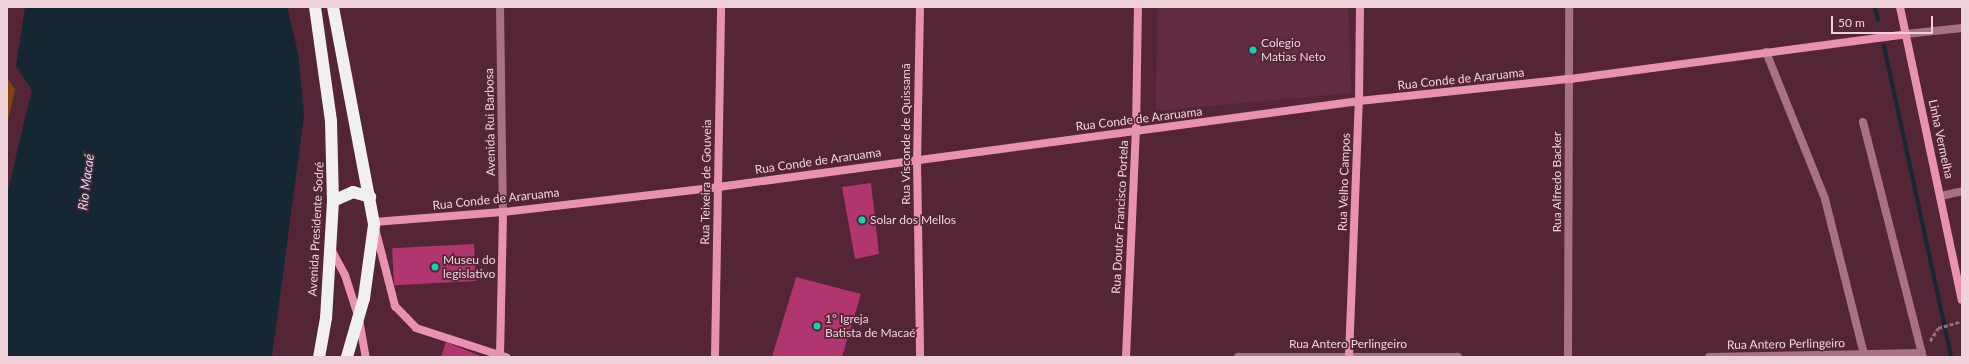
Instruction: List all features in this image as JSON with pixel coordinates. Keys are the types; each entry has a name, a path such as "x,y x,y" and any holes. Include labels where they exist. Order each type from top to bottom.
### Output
{"highway":[{"name":"Avenida Presidente Sodré","path":"315,7 332,121 333,201 329,244 326,318 319,357"},
{"path":"333,7 374,224 370,263 360,319 347,357"},
{"path":"333,201 353,192 370,198"}],"street":[{"name":"Avenida Rui Barbosa","path":"500,7 503,212 502,356"},
{"name":"Rua Teixeira de Gouveia","path":"715,357 721,7"},
{"name":"Rua Visconde de Quissamã","path":"920,7 917,159 920,357"},
{"name":"Rua Doutor Francisco Portela","path":"1126,357 1136,132 1138,7"},
{"name":"Rua Velho Campos","path":"1349,356 1359,101 1360,7"},
{"name":"Rua Alfredo Backer","path":"1568,357 1570,79 1569,7"},
{"name":"Linha Vermelha","path":"1900,7 1962,300"},
{"path":"1906,34 1962,28"},
{"name":"Rua Conde de Araruama","path":"374,224 503,212 718,187 917,159 1136,132 1359,101 1570,79 1906,34"},
{"path":"1766,52 1825,199 1864,354"},
{"path":"1863,122 1922,355"},
{"path":"1940,196 1962,191"},
{"path":"374,224 395,306 416,328 502,356"},
{"path":"329,244 345,275 360,319 366,357"},
{"name":"Rua Antero Perlingeiro","path":"1709,357 1864,354 1922,355"},
{"name":"Rua Antero Perlingeiro","path":"1238,357 1458,357"}],"path":[{"path":"1922,355 1938,328 1962,321"}],"shaded area":[{"name":"Colegio Matias Neto","path":"1157,7 1348,7 1351,93 1156,111"},
{"path":"7,78 15,89 7,125"}],"water":[{"name":"Rio Macaé","path":"25,7 287,7 298,53 304,115 272,357 7,357 7,194 32,90 16,66"}],"building":[{"name":"Solar dos Mellos","path":"871,183 879,254 855,259 842,187"},
{"name":"Museu do legislativo","path":"474,244 476,281 394,285 392,248"},
{"name":"1° Igreja Batista de Macaé","path":"796,277 861,294 842,357 772,357"},
{"path":"446,342 483,357 441,357"}],"waterway":[{"path":"1875,7 1878,20"},
{"path":"1884,46 1951,357"}],"place":[{"name":"Colegio Matias Neto","path":"1253,50"},
{"name":"Solar dos Mellos","path":"862,220"},
{"name":"Museu do legislativo","path":"435,267"},
{"name":"1° Igreja Batista de Macaé","path":"817,326"}]}
